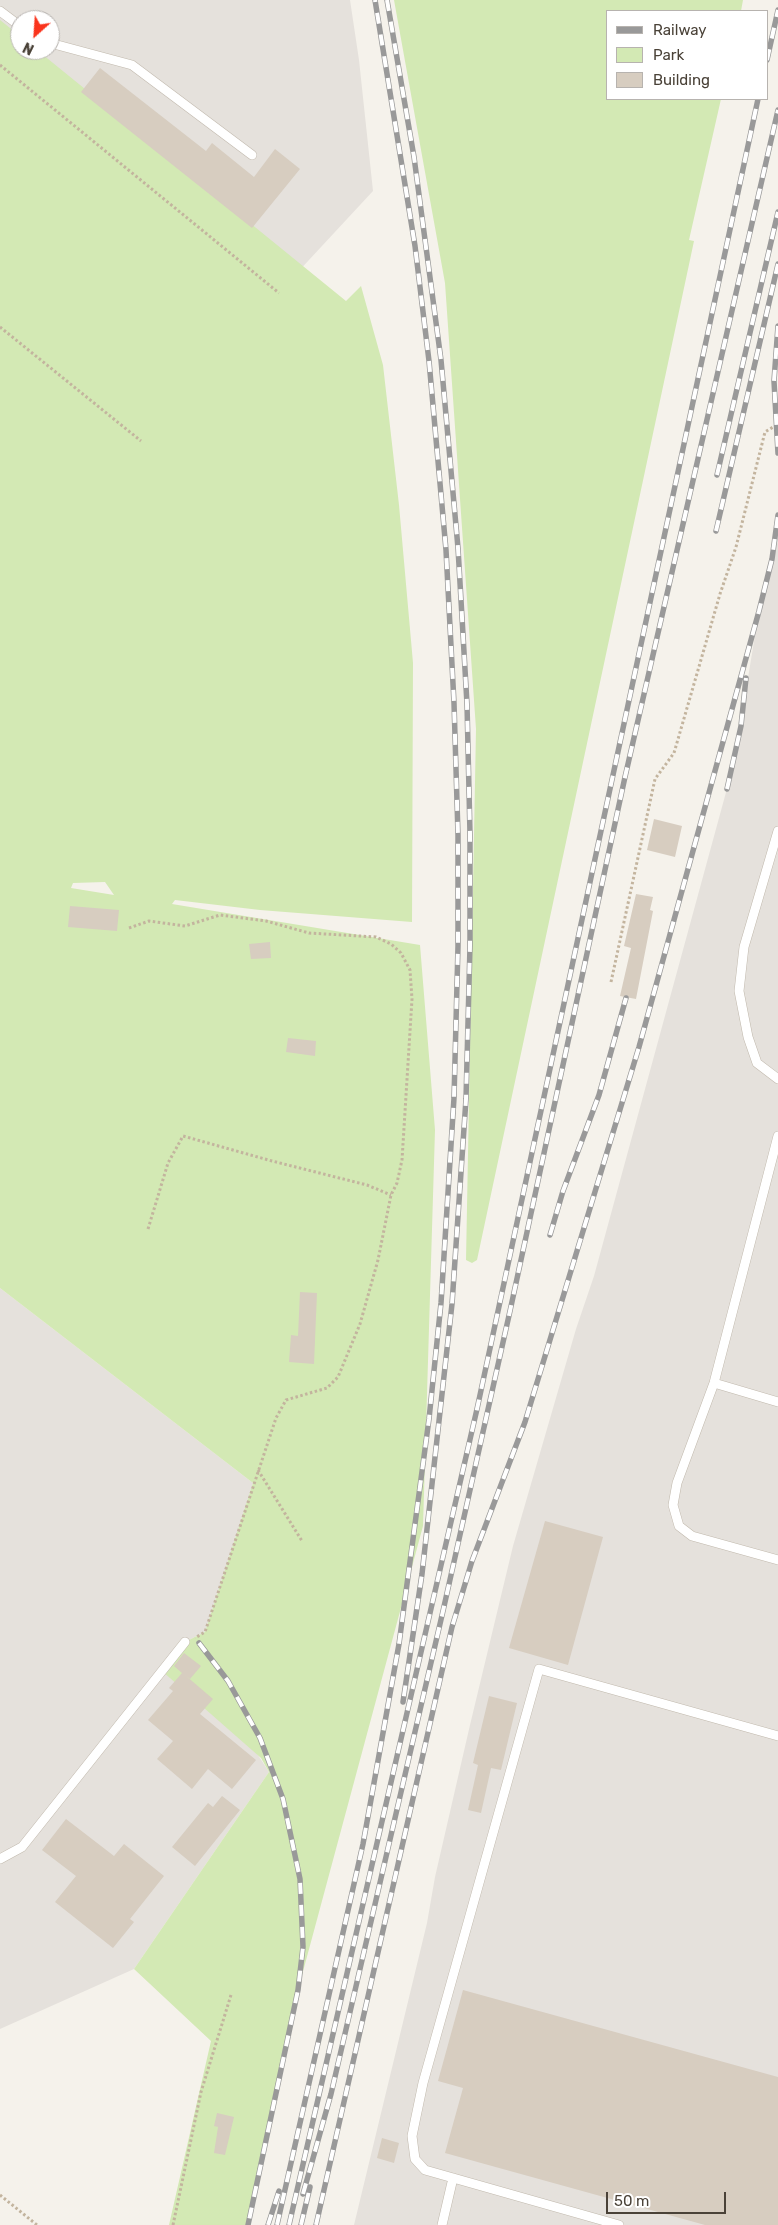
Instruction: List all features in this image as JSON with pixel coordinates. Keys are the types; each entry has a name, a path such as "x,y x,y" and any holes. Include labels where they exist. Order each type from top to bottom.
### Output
{"lane":[{"path":"60,46 132,65 252,155"},
{"path":"778,831 744,947 739,992 748,1037 757,1063 778,1079"},
{"path":"778,1136 714,1383 677,1483 672,1505 679,1526 692,1536 778,1560"},
{"path":"714,1383 778,1402"},
{"path":"0,1858 22,1847 186,1642"},
{"path":"619,2225 425,2170 415,2159 412,2136 423,2083 539,1669 778,1736"},
{"path":"442,2225 453,2178"}],"path":[{"path":"0,65 279,293"},
{"path":"0,327 141,441"},
{"path":"611,982 655,779 674,753 720,594 736,548 764,432 778,424"},
{"path":"129,928 149,921 184,926 220,916 266,921 309,933 376,936 391,944 401,953 410,970 412,999 402,1160 391,1195 378,1260 362,1314 338,1377 327,1388 286,1400 276,1418 205,1632 186,1642"},
{"path":"148,1229 168,1163 183,1136 272,1162 367,1185 391,1195"},
{"path":"258,1469 302,1541"},
{"path":"173,2225 201,2092 231,1995"},
{"path":"0,2195 37,2225"}],"shaded area":[{"path":"0,0 350,0 359,60 373,191 141,441 0,327"},
{"path":"778,515 778,2225 354,2225 427,1923 435,1877 513,1546 576,1329 594,1276 734,763 759,611 772,559"},
{"path":"0,1288 253,1483 205,1632 185,1642 269,1772 134,1969 0,2029"}],"green space":[{"path":"394,0 743,0 741,10 606,10 606,100 721,100 689,240 694,241 477,1260 472,1263 466,1260 476,729 445,283"},
{"path":"0,20 10,28 10,60 49,60 346,301 361,286 383,365 399,505 413,663 412,922 260,910 175,900 172,904 420,945 435,1130 423,1526 298,1990 247,2225 169,2225 211,2041 134,1969 269,1772 261,1758 162,1671 185,1642 205,1632 253,1483 0,1288","holes":["105,882 114,895 71,888 73,883"]}],"building":[{"path":"100,68 206,151 212,143 254,177 275,149 300,169 252,228 81,92"},
{"path":"654,819 682,826 675,857 647,850"},
{"path":"636,894 653,897 650,910 653,911 636,999 620,996 631,948 624,946"},
{"path":"70,906 119,910 117,931 68,927"},
{"path":"270,942 271,958 251,959 249,944"},
{"path":"288,1038 316,1041 315,1056 286,1052"},
{"path":"300,1292 317,1293 314,1364 289,1362 291,1335 298,1336"},
{"path":"545,1521 603,1537 568,1665 509,1648"},
{"path":"184,1653 201,1666 190,1679 185,1675 213,1699 200,1714 256,1760 232,1789 208,1769 192,1789 157,1759 173,1741 148,1720 173,1691 169,1688 182,1673 174,1666"},
{"path":"489,1696 517,1703 501,1770 491,1768 481,1813 468,1810 478,1765 473,1763"},
{"path":"222,1796 240,1810 195,1866 172,1847 208,1803 213,1807"},
{"path":"66,1819 114,1856 124,1844 164,1876 130,1919 134,1922 113,1948 55,1902 76,1876 42,1850"},
{"path":"463,1990 778,2077 778,2225 705,2225 445,2153 463,2088 438,2081"},
{"path":"217,2113 234,2117 225,2155 214,2153 218,2127 214,2126"},
{"path":"382,2138 399,2143 394,2163 377,2158"}],"railway":[{"path":"277,2225 363,1844 399,1644 429,1419 441,1303 454,1098 458,946 458,835 454,703 446,550 429,361 415,246 375,0"},
{"path":"387,0 414,157 441,360 458,548 467,704 470,834 470,946 466,1099 452,1304 422,1574 403,1702"},
{"path":"768,55 778,10"},
{"path":"289,2225 477,1409 758,100"},
{"path":"303,2194 331,2094 443,1611 625,777 778,110"},
{"path":"717,475 778,212"},
{"path":"716,531 778,264"},
{"path":"778,326 774,381 778,453"},
{"path":"316,2225 452,1627 472,1561 525,1422 639,1047 759,611 772,559 778,515"},
{"path":"727,789 741,726 746,678"},
{"path":"550,1235 563,1191 599,1095 626,998"},
{"path":"199,1643 228,1681 260,1738 283,1799 300,1879 303,1947 298,1990 248,2225"},
{"path":"301,2225 310,2187"},
{"path":"268,2225 279,2191"}]}
